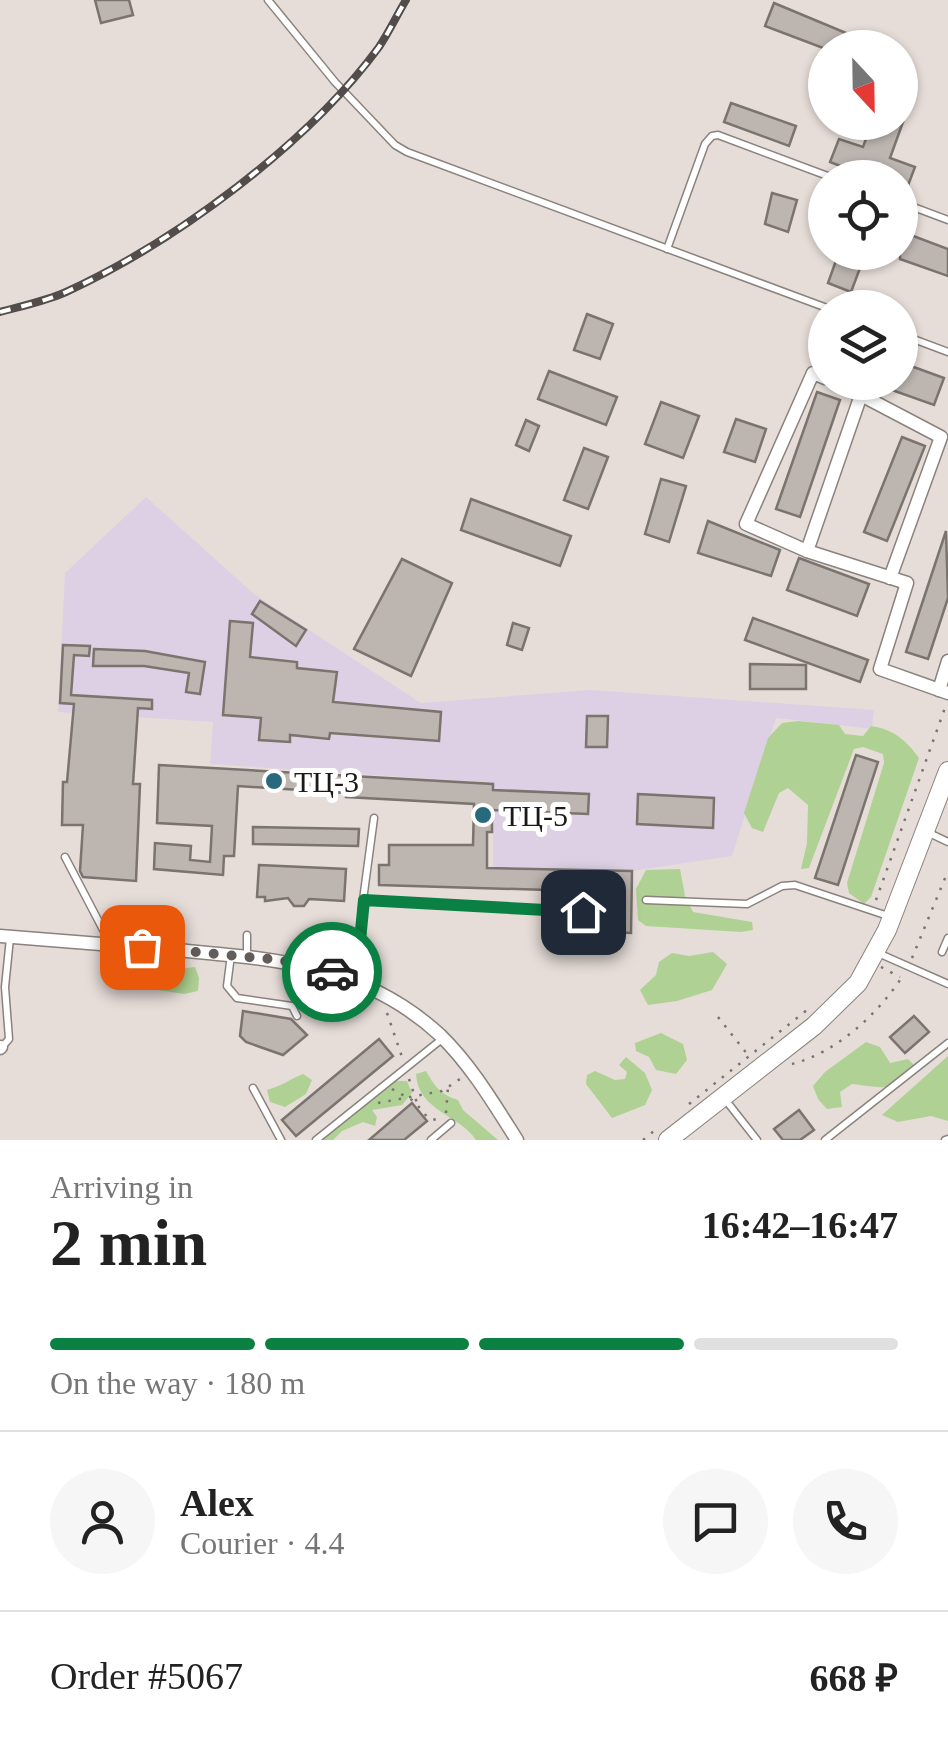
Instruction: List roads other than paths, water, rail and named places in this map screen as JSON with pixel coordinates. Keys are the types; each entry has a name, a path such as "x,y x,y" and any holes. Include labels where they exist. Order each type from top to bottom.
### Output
{"main road":[{"path":"663,1134 723,1096 828,1014 878,960 948,771"}],"street":[{"path":"808,384 746,524 807,551 907,584 880,669 945,694 948,660"},
{"path":"807,551 860,400"},
{"path":"869,400 941,436 890,578"},
{"path":"5,936 247,956 307,964 356,981 405,1008 444,1038 517,1140"}],"lane":[{"path":"268,0 335,82 395,145 407,152 808,301"},
{"path":"668,248 705,144 712,136 808,169"},
{"path":"918,209 948,220"},
{"path":"918,341 948,352"},
{"path":"356,981 355,934 364,900 374,818"},
{"path":"926,832 948,842"},
{"path":"65,858 110,944"},
{"path":"646,900 746,904 782,886 795,885 892,918"},
{"path":"364,900 583,912"},
{"path":"142,925 142,947"},
{"path":"247,935 247,956"},
{"path":"1,1048 10,1039 2,987 5,936"},
{"path":"942,952 948,938"},
{"path":"231,955 227,986 238,998 292,1006 298,1016"},
{"path":"878,960 948,984"},
{"path":"316,1140 444,1038"},
{"path":"824,1140 948,1044"},
{"path":"253,1088 281,1140"},
{"path":"723,1096 757,1140"},
{"path":"431,1140 448,1126"}],"railway":[{"path":"0,312 58,295 108,271 237,187 278,154 350,83 379,47 406,0"}],"place":[{"name":"ТЦ-3","path":"274,781"},
{"name":"ТЦ-5","path":"483,815"}]}
